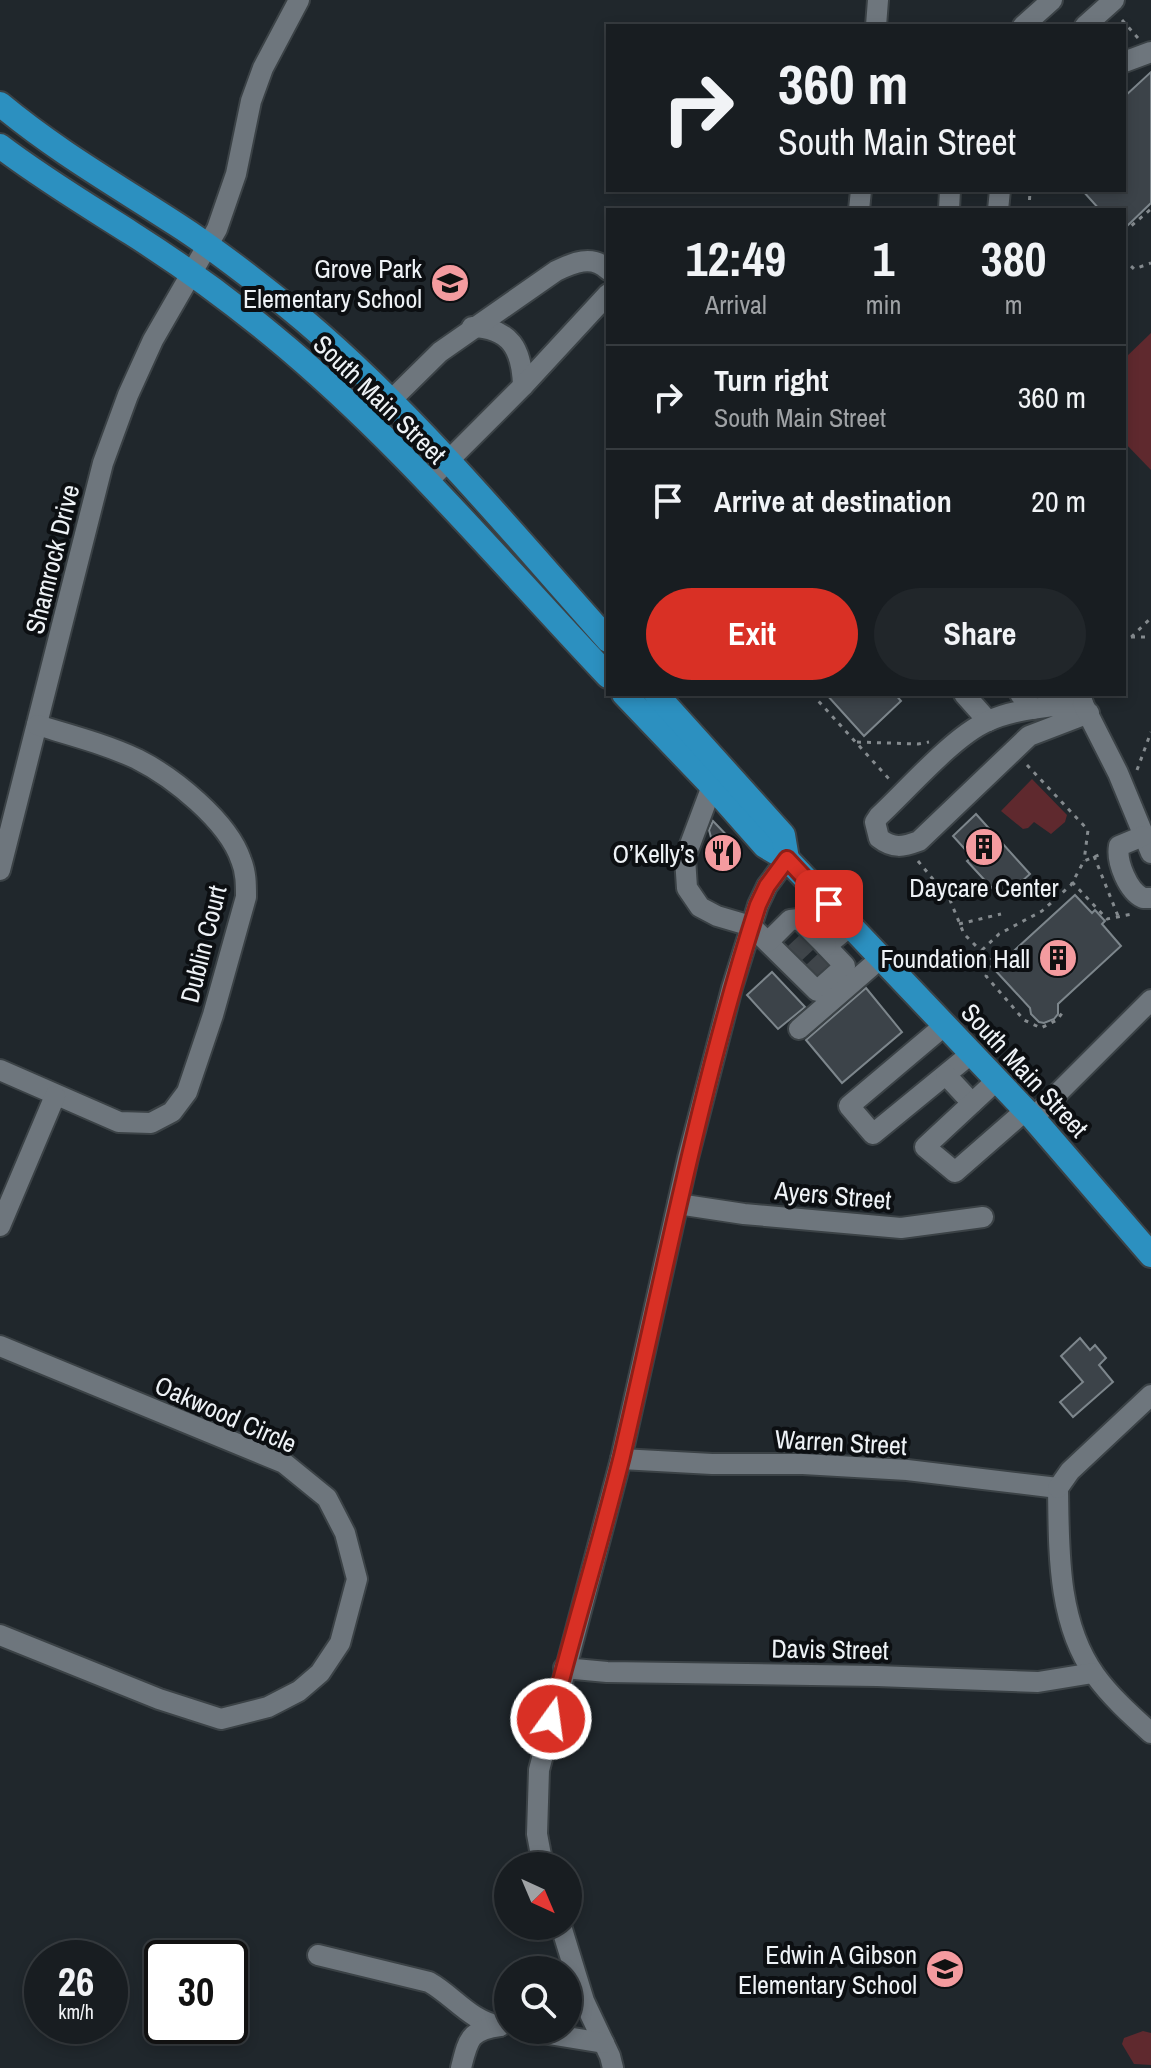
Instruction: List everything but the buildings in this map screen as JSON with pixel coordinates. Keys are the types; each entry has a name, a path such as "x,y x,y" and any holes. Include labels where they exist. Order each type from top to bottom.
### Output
{"main road":[{"name":"South Main Street","path":"0,104 31,131 208,245 290,309 448,461 606,638"},
{"name":"South Main Street","path":"0,146 190,273 275,338 369,422 606,674"},
{"name":"South Main Street","path":"626,696 765,846 787,859 1030,1114 1147,1242"},
{"name":"South Main Street","path":"659,696 783,835 787,859"}],"street":[{"name":"Shamrock Drive","path":"0,870 103,463 128,395 153,340 208,245 227,203 251,101 263,68 299,0"},
{"path":"876,24 878,0"},
{"path":"1025,24 1052,0"},
{"path":"1087,24 1111,2"},
{"path":"1126,61 1151,52"},
{"path":"369,422 440,352 556,271 573,263 589,261 606,268"},
{"path":"427,482 523,386 606,296"},
{"path":"472,327 489,328 501,333 515,346 522,365 523,386"},
{"path":"966,696 988,721"},
{"path":"1027,699 1083,703 1039,730 1013,751 919,841 905,846 886,844 879,838 875,822 968,732 1027,699"},
{"path":"1083,703 1147,844 1119,846 1118,855 1131,890 1147,905"},
{"name":"Dublin Court","path":"37,725 113,749 163,774 215,820 241,859 246,879 246,897 238,934 213,1015 187,1092 172,1112 151,1123 119,1122 55,1096"},
{"path":"712,786 685,858 687,888 700,907 717,916 751,926 768,942 812,956"},
{"path":"540,1852 537,1834 539,1770 621,1459 719,1036 751,926 767,886 787,859"},
{"path":"768,942 790,920 799,919 812,956"},
{"path":"812,956 850,926"},
{"path":"799,1029 881,958"},
{"path":"997,1080 925,1147 955,1172 1030,1114 1151,1000"},
{"path":"945,1025 849,1106 873,1134 972,1053"},
{"path":"0,1070 55,1096 0,1226"},
{"path":"946,1075 972,1103"},
{"name":"Ayers Street","path":"678,1204 744,1214 901,1228 983,1217"},
{"name":"Oakwood Circle","path":"0,1346 284,1463 327,1498 345,1533 357,1579 340,1643 320,1673 299,1691 268,1707 221,1719 159,1699 0,1635"},
{"path":"1151,1395 1070,1471 1058,1488 1059,1548 1068,1620 1093,1673 1151,1733"},
{"name":"Warren Street","path":"621,1459 907,1470 1058,1488"},
{"name":"Davis Street","path":"564,1668 607,1672 1038,1682 1093,1673"},
{"path":"565,1940 584,2001 613,2068"},
{"path":"318,1955 429,1982 442,1989 475,2018 494,2024"},
{"path":"461,2068 470,2037 478,2031 494,2029"},
{"path":"582,2039 604,2043"}],"path":[{"path":"1111,2 1151,52"},
{"path":"1126,230 1151,209"},
{"path":"1126,261 1134,269 1151,263"},
{"path":"1126,642 1151,618"},
{"path":"1131,637 1151,637"},
{"path":"814,696 892,783 910,787"},
{"path":"1127,796 1151,732"},
{"path":"857,742 918,744 930,741"},
{"path":"981,951 999,934 1042,911 1072,882 1084,861 1088,830 1083,822 1013,751"},
{"path":"905,846 950,900 964,934 991,961 986,976 1024,1020 1041,1028 1057,1020 1065,1009"},
{"path":"1084,861 1119,846"},
{"path":"1094,856 1118,917"},
{"path":"1072,882 1107,919 1147,905"},
{"path":"959,924 1001,914"}],"shaded area":[{"path":"1151,333 1151,470 1126,444 1126,357"},
{"path":"1032,779 1067,815 1065,822 1051,834 1034,822 1023,829 1001,811"},
{"path":"1143,2031 1151,2033 1151,2065 1134,2064 1122,2044 1124,2038"}],"tunnel":[{"path":"794,954 808,941"},
{"path":"812,973 826,960"}],"place":[{"name":"Grove Park Elementary School","path":"450,283"},
{"name":"Daycare Center","path":"984,847"},
{"name":"O’Kelly’s","path":"723,853"},
{"name":"Foundation Hall","path":"1058,958"},
{"name":"Edwin A Gibson Elementary School","path":"945,1969"}],"route":[{"path":"551,1719 621,1459 688,1158 719,1036 758,905 767,886 787,859 829,904"}]}
